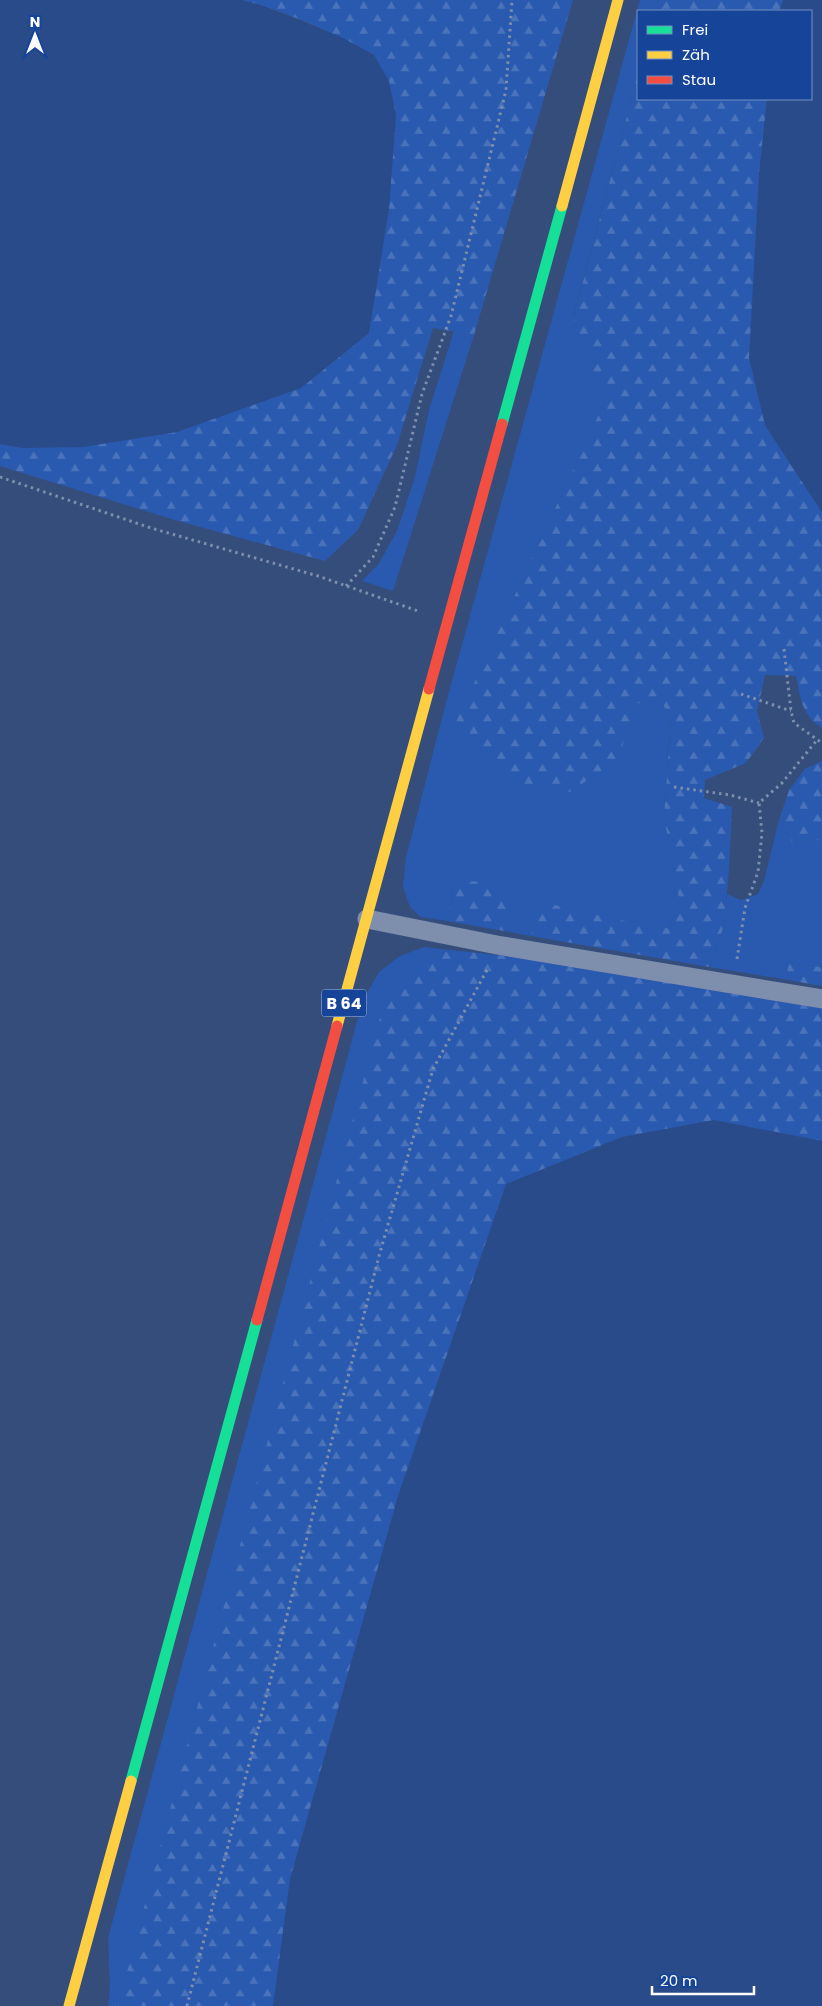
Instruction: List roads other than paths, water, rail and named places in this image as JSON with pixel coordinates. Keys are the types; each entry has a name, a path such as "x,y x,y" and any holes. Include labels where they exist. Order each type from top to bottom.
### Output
{"main road":[{"name":"B 64","path":"69,2006 618,0"}],"lane":[{"path":"367,919 497,945 822,999"}]}
